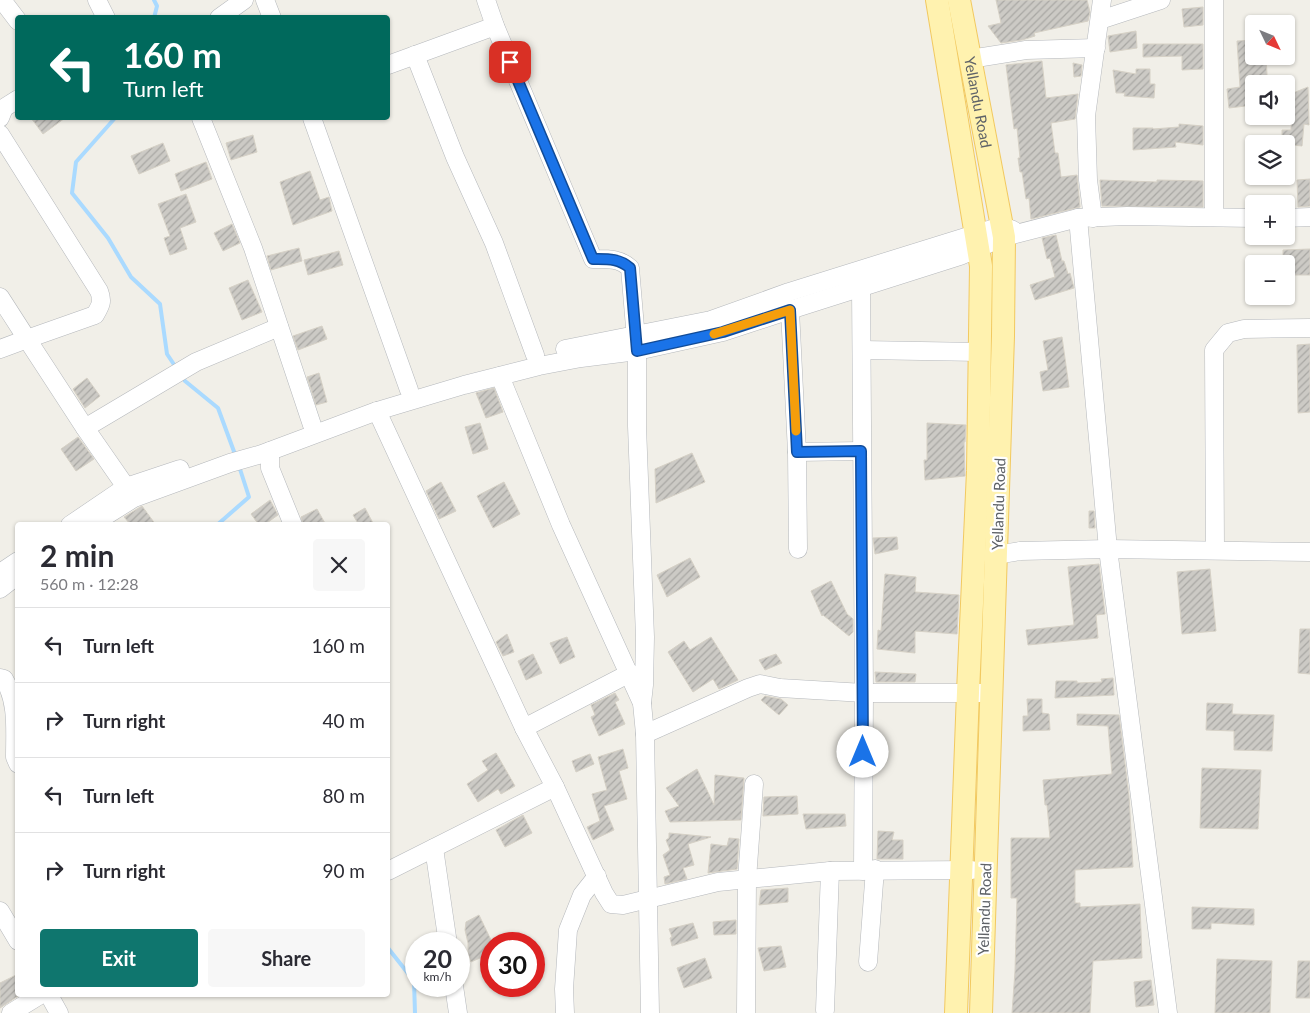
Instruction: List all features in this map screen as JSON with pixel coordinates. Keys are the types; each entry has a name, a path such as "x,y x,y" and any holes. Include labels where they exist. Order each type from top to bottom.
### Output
{"main road":[{"name":"Yellandu Road","path":"937,0 981,266 978,471 956,1013"},
{"name":"Yellandu Road","path":"959,0 970,59 1009,232 1003,336 981,1013"}],"street":[{"path":"2,0 15,17"},
{"path":"97,0 104,15"},
{"path":"223,15 244,0"},
{"path":"265,0 271,15"},
{"path":"486,0 495,26 593,259 610,259 624,262 630,268 636,343 644,637 642,703 645,734 650,1013"},
{"path":"1102,0 1086,116 1088,180 1085,218 1108,549 1168,1013"},
{"path":"1100,20 1161,0"},
{"path":"1214,0 1214,217"},
{"path":"390,64 495,26"},
{"path":"970,59 1026,50 1096,48"},
{"path":"415,55 455,158 494,243 534,354"},
{"path":"0,118 4,108 15,101"},
{"path":"202,120 253,248 312,425"},
{"path":"313,120 409,390"},
{"path":"0,134 99,291 102,299 95,315 0,349"},
{"path":"74,522 126,487 264,449 377,411 500,376 581,358 636,343 711,320 789,292 1009,232 1085,218 1128,216 1245,218"},
{"path":"1295,218 1310,217"},
{"path":"264,449 312,425 409,390 534,354 723,332 862,286 915,271 976,241"},
{"path":"862,286 861,451 864,693 869,870 868,962"},
{"path":"0,297 84,428 126,487"},
{"path":"790,310 797,452 798,549"},
{"path":"84,428 196,362 279,327"},
{"path":"1215,550 1214,350 1228,333 1244,329 1310,328"},
{"path":"862,350 980,352"},
{"path":"500,376 561,525 630,673 642,703"},
{"path":"377,411 524,728 555,787 604,893 611,904 623,906 718,882 830,870 985,870"},
{"path":"264,449 292,522"},
{"path":"797,452 861,451"},
{"path":"96,522 134,498 227,458"},
{"path":"996,555 1020,551 1108,549 1310,552"},
{"path":"0,589 8,567"},
{"path":"524,728 630,673"},
{"path":"0,678 4,679 10,688 15,710 15,757"},
{"path":"645,734 760,684 780,688 864,693 968,692 991,694"},
{"path":"746,1013 747,879 754,784"},
{"path":"390,870 555,787"},
{"path":"434,848 446,932"},
{"path":"825,1010 830,870"},
{"path":"564,1013 568,930 582,895 597,876"},
{"path":"8,915 15,933"},
{"path":"11,1013 37,997"},
{"path":"50,997 59,1013"},
{"path":"456,997 458,1013"}],"building":[{"path":"996,0 1087,0 1090,12 1088,21 1034,33 1035,36 1022,40 1001,43 988,26 1001,23"},
{"path":"1203,7 1203,25 1184,27 1182,9"},
{"path":"1136,31 1137,48 1110,52 1108,36"},
{"path":"1237,41 1245,41 1245,65 1266,65 1267,75 1245,75 1245,106 1229,108 1227,89 1240,87"},
{"path":"1143,44 1203,44 1203,69 1182,70 1182,56 1143,57"},
{"path":"1042,61 1046,98 1078,94 1075,119 1051,123 1055,153 1058,153 1061,177 1077,175 1080,207 1031,219 1029,198 1026,199 1022,172 1020,172 1017,128 1014,129 1006,65"},
{"path":"1073,63 1082,65 1081,76 1074,77"},
{"path":"1136,69 1150,69 1150,84 1155,84 1154,98 1124,96 1125,93 1116,93 1113,70 1136,74"},
{"path":"1308,87 1309,125 1304,124 1302,146 1295,145 1295,135 1282,135 1282,130 1291,130 1291,125 1295,125 1295,92"},
{"path":"32,120 62,120 43,134"},
{"path":"1179,124 1203,126 1203,145 1175,142 1176,147 1133,150 1133,128 1179,127"},
{"path":"253,135 257,152 231,160 226,143"},
{"path":"163,143 170,161 139,174 131,156"},
{"path":"206,162 212,179 181,191 175,174"},
{"path":"310,171 320,200 329,197 332,211 293,225 280,182"},
{"path":"1310,179 1310,206 1298,207 1297,180"},
{"path":"1100,180 1203,181 1203,207 1102,206"},
{"path":"186,194 196,222 180,228 187,249 170,255 164,238 170,236 158,204"},
{"path":"232,224 240,243 223,251 214,233"},
{"path":"1056,235 1062,261 1064,261 1068,274 1070,273 1074,288 1035,300 1030,285 1055,277 1050,258 1047,259 1042,238"},
{"path":"299,248 302,261 271,270 267,256"},
{"path":"1310,249 1310,275 1295,275 1295,255 1283,255 1283,250"},
{"path":"339,251 343,265 308,275 304,260"},
{"path":"248,280 262,312 242,320 229,288"},
{"path":"322,326 327,339 298,350 293,336"},
{"path":"1062,337 1069,387 1043,391 1040,372 1048,370 1043,341"},
{"path":"1310,344 1310,412 1298,413 1297,345"},
{"path":"319,373 327,402 316,405 307,377"},
{"path":"87,378 100,396 85,408 73,389"},
{"path":"494,388 503,412 486,418 476,393"},
{"path":"480,423 488,449 473,454 465,427"},
{"path":"927,423 966,425 964,442 965,476 925,480 924,460 927,460"},
{"path":"78,437 94,459 76,471 61,449"},
{"path":"692,453 705,482 656,503 655,469"},
{"path":"441,482 456,511 439,519 426,491"},
{"path":"504,482 520,514 493,528 477,496"},
{"path":"270,500 278,515 268,522 257,522 251,514"},
{"path":"142,506 154,522 128,522 124,517"},
{"path":"365,508 372,522 357,522 353,515"},
{"path":"317,509 324,522 302,522 301,517"},
{"path":"1089,511 1094,511 1095,528 1089,528"},
{"path":"897,537 898,549 875,554 873,538"},
{"path":"690,558 700,577 667,597 657,575"},
{"path":"1099,564 1105,614 1096,615 1098,638 1028,645 1026,630 1074,625 1068,567"},
{"path":"1210,569 1216,631 1182,634 1177,572"},
{"path":"885,574 916,577 915,592 959,595 957,634 915,631 915,653 877,649 878,630 881,631"},
{"path":"831,581 847,614 853,619 853,632 849,636 822,616 811,591"},
{"path":"1300,629 1310,629 1310,674 1298,673"},
{"path":"507,634 514,652 503,656 496,642"},
{"path":"567,637 575,657 560,664 550,643"},
{"path":"711,637 738,680 719,689 713,679 693,692 668,652 684,641 690,650"},
{"path":"533,654 542,673 526,680 518,661"},
{"path":"776,654 782,663 765,670 759,660"},
{"path":"875,672 916,674 915,682 876,682"},
{"path":"1113,678 1114,695 1055,698 1056,681 1077,681 1077,683 1102,682 1101,679"},
{"path":"615,693 619,700 615,702 625,724 599,736 591,717 595,715 591,705"},
{"path":"765,696 781,699 788,705 779,715 761,700"},
{"path":"1027,699 1042,699 1042,713 1049,714 1050,730 1023,731 1023,716 1028,716"},
{"path":"1207,703 1233,704 1232,714 1274,715 1272,751 1234,750 1234,731 1206,730"},
{"path":"1077,714 1119,715 1129,796 1133,867 1075,870 1075,903 1080,903 1080,907 1140,904 1142,958 1093,961 1090,1013 1012,1013 1017,898 1011,898 1011,838 1050,838 1043,780 1112,774 1108,726 1077,725"},
{"path":"623,749 628,768 619,771 627,799 604,806 614,830 593,840 587,827 600,821 592,794 607,790 598,757"},
{"path":"496,753 515,786 501,794 498,789 478,802 467,784 488,770 482,761"},
{"path":"590,754 594,764 576,772 572,761"},
{"path":"1202,768 1261,770 1258,829 1200,828"},
{"path":"697,769 714,805 715,775 744,778 741,820 670,822 665,811 679,806 666,788"},
{"path":"797,796 798,814 763,816 764,797"},
{"path":"803,814 845,814 846,826 806,829"},
{"path":"523,815 532,833 505,847 496,830"},
{"path":"878,831 894,832 892,840 903,840 903,859 877,859"},
{"path":"669,833 711,837 688,844 694,865 683,868 687,879 665,884 664,877 670,875 663,855 670,850 666,840 669,838"},
{"path":"729,838 739,839 737,869 708,873 711,844 727,846"},
{"path":"788,888 788,902 759,905 761,890"},
{"path":"1192,907 1254,909 1254,925 1211,923 1211,929 1192,929"},
{"path":"479,915 487,932 480,932 480,958 471,962 470,932 465,932 466,922"},
{"path":"736,920 736,934 714,935 713,922"},
{"path":"693,923 698,938 672,946 670,938 672,937 669,929"},
{"path":"781,946 786,967 764,971 758,948"},
{"path":"705,958 712,978 684,988 677,968"},
{"path":"1217,959 1272,961 1270,1013 1215,1013"},
{"path":"1298,961 1310,961 1310,998 1296,998"},
{"path":"15,976 16,997 0,1008 0,983"},
{"path":"1151,980 1154,1005 1136,1007 1134,982"}],"waterway":[{"path":"154,0 157,6 155,15"},
{"path":"113,120 76,162 72,193 108,238 131,277 160,304 167,354 177,369"},
{"path":"182,377 218,408 236,457"},
{"path":"220,522 249,497 239,466"},
{"path":"390,951 414,981 415,1013"}],"slow traffic":[{"path":"714,334 790,310 796,431"}],"route":[{"path":"510,62 593,259 610,259 624,262 630,268 637,351 723,332 790,310 797,452 861,451 863,752"}]}
